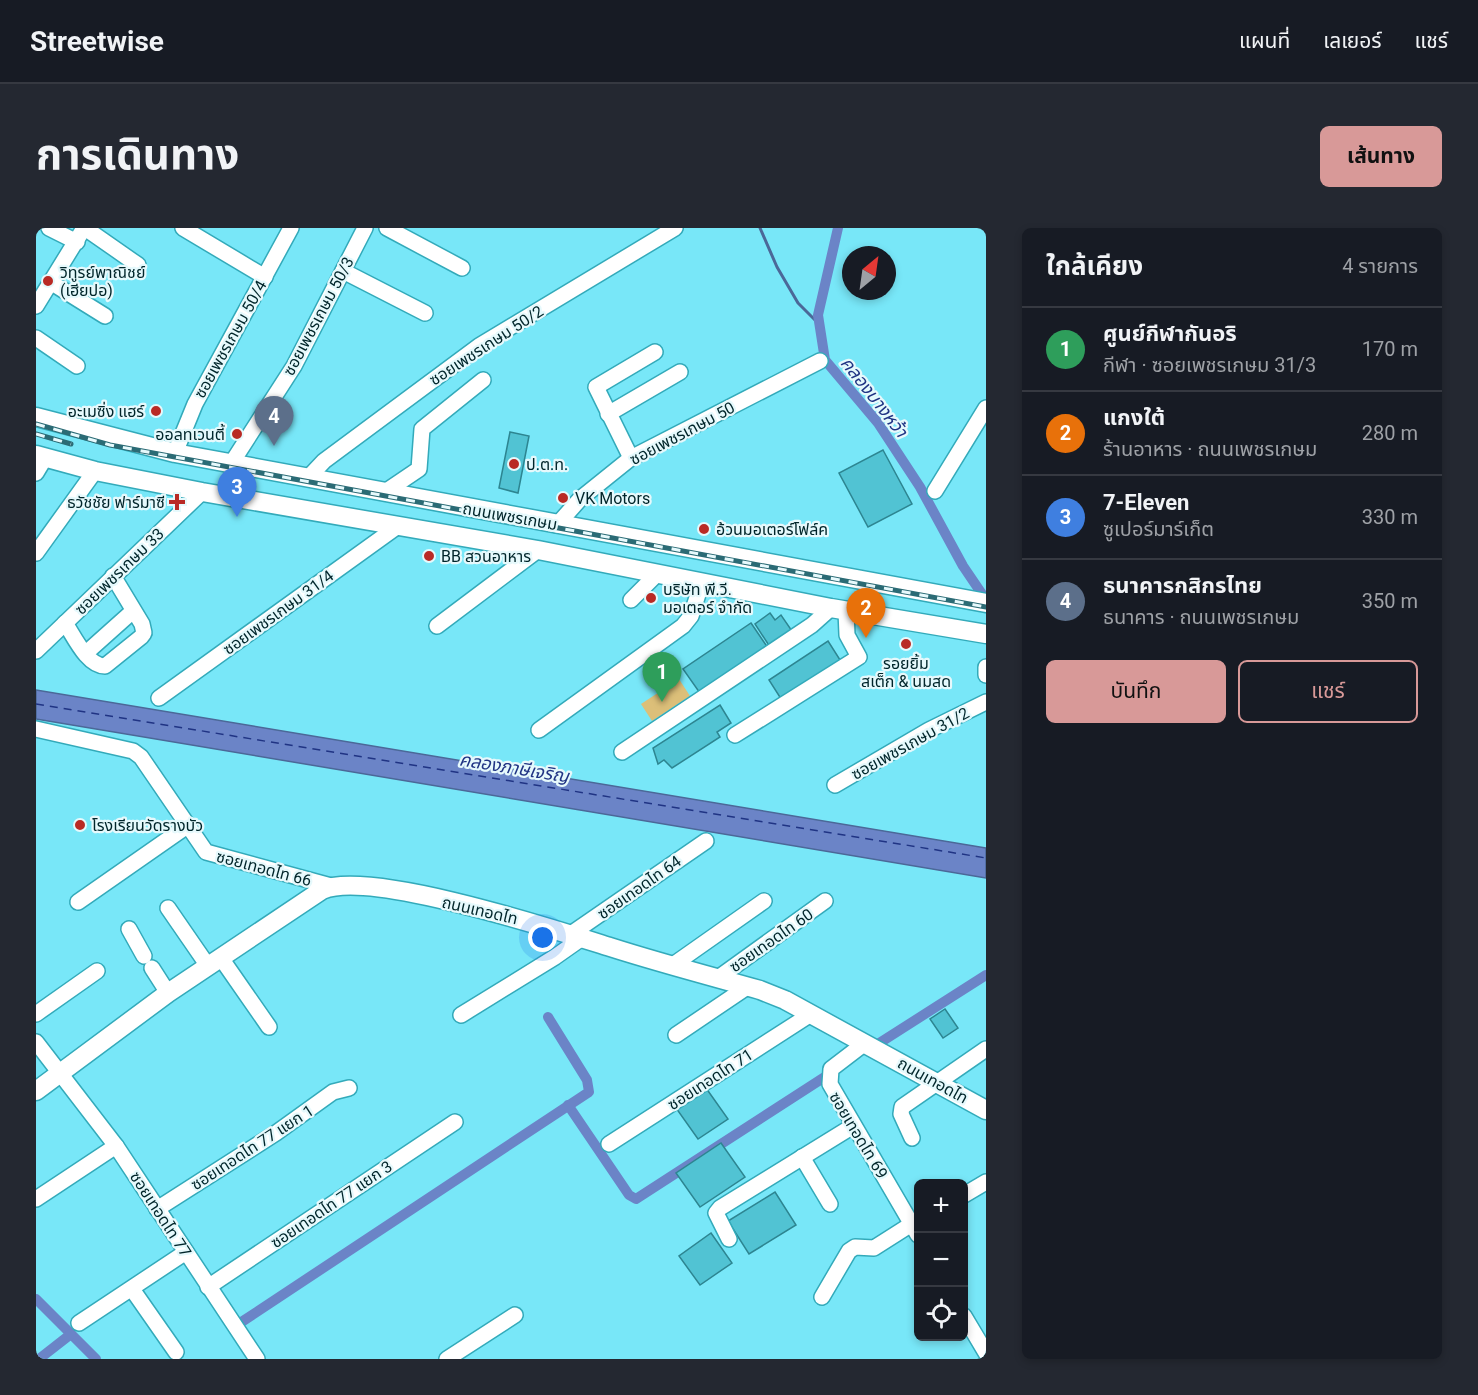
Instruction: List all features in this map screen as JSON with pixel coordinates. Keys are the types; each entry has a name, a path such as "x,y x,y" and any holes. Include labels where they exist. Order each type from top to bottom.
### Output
{"main road":[{"name":"ถนนเพชรเกษม","path":"36,417 175,453 231,464 986,603"},
{"name":"ถนนเพชรเกษม","path":"39,462 538,550 838,609 986,634"},
{"path":"591,561 601,561 605,556 603,544 595,532"},
{"path":"628,568 622,560 622,553 637,540"},
{"name":"ถนนเทอดไท","path":"331,886 351,884 487,910 747,987 785,1000 986,1110"},
{"path":"36,1091 168,993 331,886"}],"street":[{"path":"50,228 82,233 138,265"},
{"path":"183,228 265,277"},
{"name":"ซอยเพชรเกษม 50/4","path":"175,453 195,404 291,228"},
{"name":"ซอยเพชรเกษม 50/3","path":"231,464 294,366 365,228"},
{"path":"387,228 462,268"},
{"name":"ซอยเพชรเกษม 50/2","path":"308,478 324,461 479,346 675,228"},
{"path":"82,233 42,294 105,316"},
{"path":"343,271 425,313"},
{"path":"36,338 78,366"},
{"path":"631,458 596,387 655,352"},
{"name":"ซอยเพชรเกษม 50","path":"557,525 580,499 631,458 820,361"},
{"path":"608,414 680,372"},
{"path":"385,492 419,469 422,429 483,380"},
{"path":"935,491 986,408"},
{"path":"36,554 95,471"},
{"name":"ซอยเพชรเกษม 33","path":"36,651 202,492"},
{"name":"ซอยเพชรเกษม 31/4","path":"159,698 398,526"},
{"path":"437,626 538,550"},
{"path":"631,600 657,574"},
{"path":"65,623 95,664 105,666 141,637 144,628 113,576"},
{"path":"539,730 683,626 691,616 702,582"},
{"path":"622,752 838,609 847,635 859,657 735,735"},
{"path":"86,653 133,611"},
{"path":"986,667 986,675"},
{"name":"ซอยเพชรเกษม 31/2","path":"835,785 929,730 986,702"},
{"name":"ซอยเทอดไท 66","path":"36,729 133,751 141,757 200,846 212,855 331,886"},
{"path":"78,902 187,826"},
{"name":"ซอยเทอดไท 64","path":"461,1015 555,957 577,936 706,841"},
{"path":"673,965 765,901"},
{"name":"ซอยเทอดไท 60","path":"717,978 825,901"},
{"path":"168,908 269,1027"},
{"path":"129,929 168,993"},
{"path":"36,1014 97,971"},
{"path":"676,1035 747,987"},
{"name":"ซอยเทอดไท 71","path":"609,1144 811,1014"},
{"name":"ซอยเทอดไท 77","path":"36,1042 116,1146 256,1359"},
{"name":"ซอยเทอดไท 69","path":"865,1043 835,1065 829,1076 831,1089 914,1223"},
{"path":"912,1138 900,1110 986,1050"},
{"name":"ซอยเทอดไท 77 แยก 1","path":"157,1209 276,1133 333,1092 349,1088"},
{"name":"ซอยเทอดไท 77 แยก 3","path":"208,1287 455,1122"},
{"path":"729,1239 716,1218 716,1213 720,1208 853,1126"},
{"path":"36,1199 116,1146"},
{"path":"802,1157 830,1204"},
{"path":"968,1192 986,1182"},
{"path":"822,1297 849,1251 855,1247 874,1248 914,1227"},
{"path":"79,1323 186,1252"},
{"path":"132,1289 176,1352"},
{"path":"447,1359 515,1315"},
{"path":"968,1324 986,1353"}],"shaded area":[{"path":"679,679 690,696 652,721 641,704"}],"water":[{"path":"36,690 986,848 986,878 36,719"}],"building":[{"path":"510,432 529,436 518,493 499,488"},
{"path":"883,450 912,504 868,527 839,473"},
{"path":"770,613 775,620 781,615 792,631 770,647 755,624"},
{"path":"751,623 770,651 702,696 683,669"},
{"path":"828,641 842,663 783,702 769,680"},
{"path":"720,705 731,723 717,732 720,737 672,768 664,760 658,764 653,748"},
{"path":"945,1009 958,1028 943,1038 930,1019"},
{"path":"706,1088 728,1119 698,1139 676,1108"},
{"path":"721,1143 745,1177 700,1207 676,1173"},
{"path":"775,1192 796,1225 749,1254 728,1221"},
{"path":"711,1233 732,1263 700,1285 679,1256"}],"waterway":[{"path":"760,228 777,267 798,303 819,324"},
{"name":"คลองบางหว้า","path":"838,228 818,315 825,360 878,423 920,487 963,566 986,600"},
{"path":"870,1049 986,975"},
{"path":"243,1321 589,1092 587,1080 548,1017"},
{"path":"568,1105 629,1195 636,1199 834,1071"},
{"path":"36,1299 96,1359"},
{"path":"39,1359 71,1334"}],"ferry route":[{"path":"36,704 986,858"}],"railway":[{"path":"36,424 110,445 986,607"},
{"path":"36,434 71,444"}],"place":[{"name":"วิทูรย์พาณิชย์ (เฮียปอ)","path":"48,281"},
{"name":"อะเมซิ่ง แฮร์","path":"156,411"},
{"name":"ออลทเวนตี้","path":"237,434"},
{"name":"ธนาคารกสิกรไทย","path":"274,446"},
{"name":"ป.ต.ท.","path":"514,464"},
{"name":"VK Motors","path":"563,498"},
{"name":"ธวัชชัย ฟาร์มาซี","path":"177,502"},
{"name":"7-Eleven","path":"237,517"},
{"name":"อ้วนมอเตอร์โฟล์ค","path":"704,529"},
{"name":"BB สวนอาหาร","path":"429,556"},
{"name":"บริษัท พี.วี. มอเตอร์ จำกัด","path":"651,598"},
{"name":"แกงใต้","path":"866,638"},
{"name":"รอยยิ้ม สเต็ก & นมสด","path":"906,644"},
{"name":"ศูนย์กีฬากันอริ","path":"662,702"},
{"name":"โรงเรียนวัดรางบัว","path":"80,825"}],"water label":[{"name":"คลองภาษีเจริญ","path":"514,768"}]}
